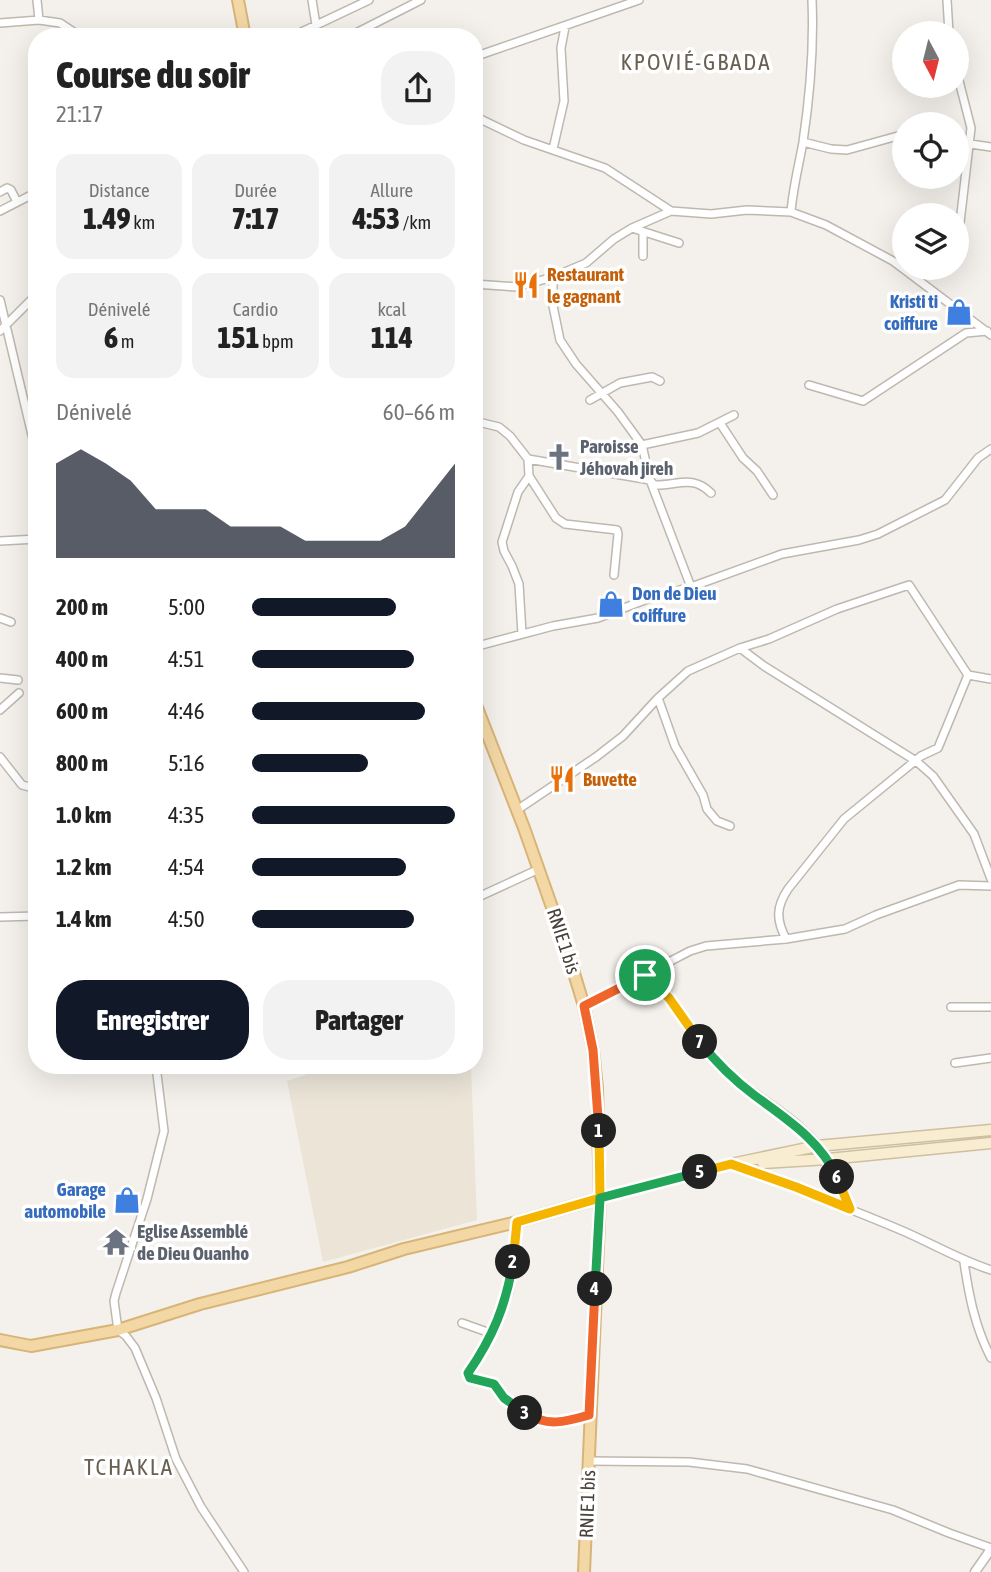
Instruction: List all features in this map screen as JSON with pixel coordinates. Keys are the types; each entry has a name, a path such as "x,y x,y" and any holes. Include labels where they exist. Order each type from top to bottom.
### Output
{"main road":[{"path":"238,0 243,28"},
{"name":"RNIE 1 bis","path":"483,723 566,947 584,1006 593,1050 597,1088 600,1198 589,1415 587,1570"},
{"path":"0,1340 31,1346 118,1330 200,1304 731,1164 817,1146 991,1130"},
{"path":"731,1164 828,1159 991,1143"}],"street":[{"path":"37,0 39,20"},
{"path":"312,0 316,25"},
{"path":"310,28 369,0"},
{"path":"366,28 421,0"},
{"path":"483,54 639,0"},
{"path":"791,212 793,185 803,142 814,46 812,0"},
{"path":"947,0 948,21"},
{"path":"0,23 39,20 60,23 68,28"},
{"path":"554,149 564,102 561,48 565,27"},
{"path":"963,203 971,145 970,115 965,98"},
{"path":"483,120 524,140 606,168 671,211"},
{"path":"803,142 847,150 892,138"},
{"path":"971,145 991,146"},
{"path":"0,192 7,188 11,190 17,202"},
{"path":"0,211 28,196"},
{"path":"483,285 517,287 553,278 586,263 632,228 671,211 711,214 747,210 791,212 826,225 893,261 990,333"},
{"path":"632,228 679,243"},
{"path":"643,233 643,256"},
{"path":"553,278 553,306 560,340 576,364 633,429 642,445 650,480 691,587"},
{"path":"0,300 3,328 28,421"},
{"path":"3,328 28,303"},
{"path":"809,386 863,401 966,333 990,333"},
{"path":"590,400 620,383 652,377 660,382"},
{"path":"642,445 698,433 734,415"},
{"path":"483,423 499,427 517,444 528,459 529,476 556,518 565,524 617,530 614,576"},
{"path":"720,423 743,458 757,471 773,495"},
{"path":"483,645 553,626 598,618 782,554 878,534 945,500 978,458 991,449"},
{"path":"528,459 650,480 654,485 689,481 702,484 711,493"},
{"path":"522,634 519,584 504,551 503,536 518,492 529,476"},
{"path":"0,541 28,539"},
{"path":"517,810 623,736 658,698 688,671 837,609 909,585 968,676 991,679"},
{"path":"0,618 11,622"},
{"path":"740,648 764,666 916,761 933,776 974,834 991,879"},
{"path":"786,939 779,925 778,912 788,889 844,819 916,761 938,748 968,676"},
{"path":"0,678 18,680"},
{"path":"0,710 19,693"},
{"path":"658,698 675,746 703,795 707,809 717,821 730,826"},
{"path":"0,757 22,785 28,787"},
{"path":"483,894 539,869"},
{"path":"584,1006 690,951 706,946 786,939 845,929 959,885 991,886"},
{"path":"0,917 28,916"},
{"path":"645,975 669,998 713,1058 752,1094 802,1129 817,1146 828,1159 850,1209"},
{"path":"951,1007 991,1007"},
{"path":"955,1063 991,1058"},
{"path":"157,1074 164,1131 147,1199 114,1301 118,1330 135,1348 156,1398 176,1459 201,1507 244,1572"},
{"path":"731,1164 850,1209 905,1232 964,1262 991,1270"},
{"path":"517,1222 509,1292 485,1348 469,1371 470,1378 494,1384 504,1398 539,1420 558,1423 589,1415"},
{"path":"964,1262 973,1315 980,1337 991,1357"},
{"path":"462,1323 490,1333"},
{"path":"588,1461 689,1462 747,1469 893,1510 991,1549 975,1572"}],"shaded area":[{"path":"308,1074 471,1074 477,1220 323,1262 287,1081"}],"place":[{"name":"Restaurant le gagnant","path":"526,285"},
{"name":"Kristi ti coiffure","path":"959,312"},
{"name":"Paroisse Jéhovah jireh","path":"559,457"},
{"name":"Don de Dieu coiffure","path":"611,604"},
{"name":"Buvette","path":"562,779"},
{"name":"Garage automobile","path":"127,1200"},
{"name":"Eglise Assemblé de Dieu Ouanho","path":"116,1242"}],"district":[{"name":"KPOVIÉ-GBADA","path":"696,62"},
{"name":"TCHAKLA","path":"129,1467"}],"route":[{"path":"645,975 584,1006 597,1088 600,1198 517,1222 509,1292 485,1348 468,1373 470,1378 494,1384 504,1398 515,1406 548,1423 589,1415 600,1198 731,1164 850,1209 828,1159 817,1146 802,1129 752,1094 713,1058 669,998 645,975"}]}
